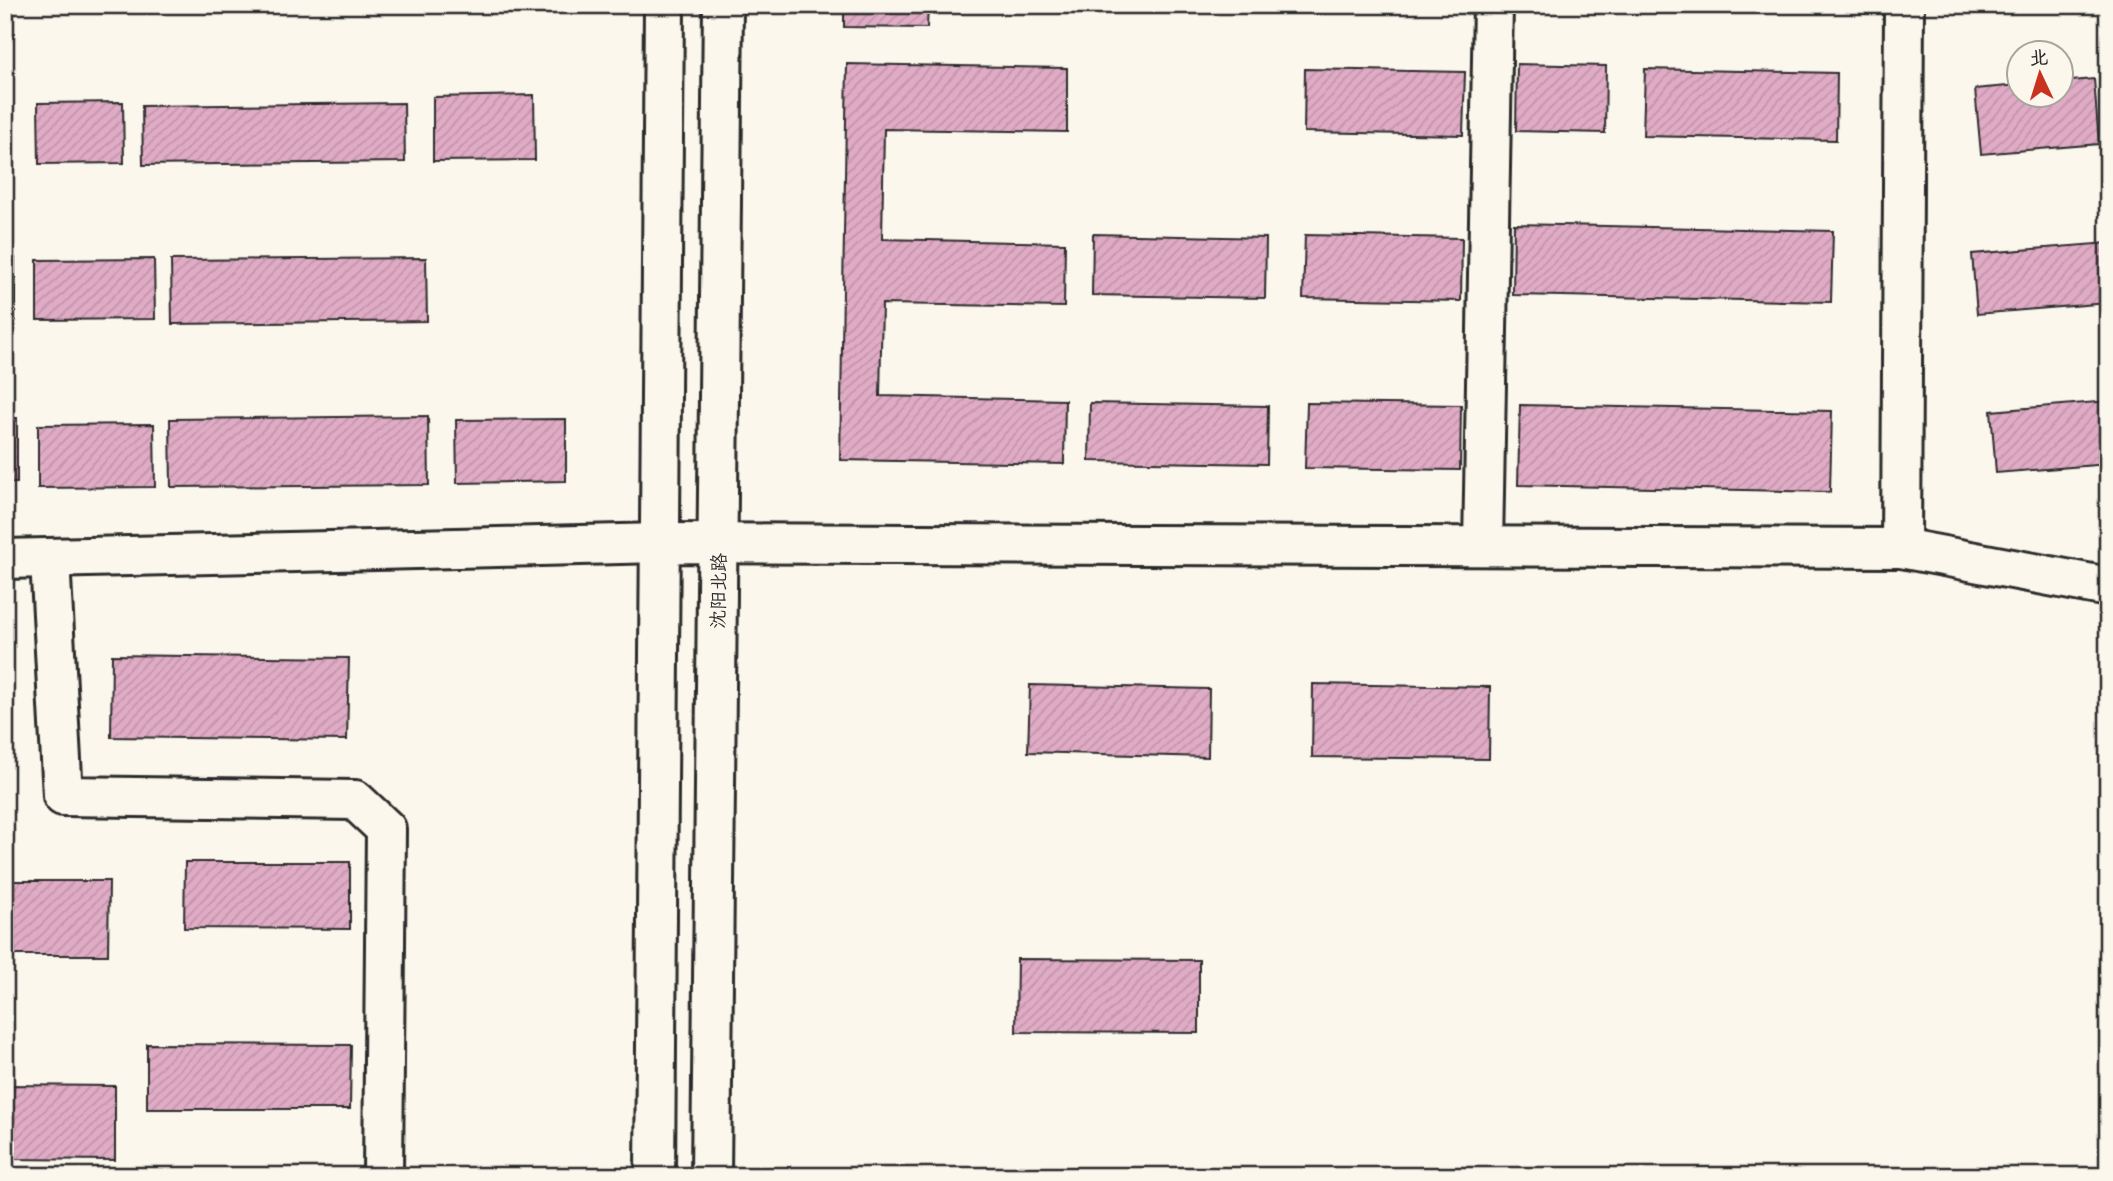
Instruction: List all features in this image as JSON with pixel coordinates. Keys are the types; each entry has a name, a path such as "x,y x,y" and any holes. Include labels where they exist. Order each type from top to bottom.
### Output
{"street":[{"path":"655,1176 664,5"},
{"name":"沈阳北路","path":"711,1176 723,5"},
{"path":"1483,546 1493,5"},
{"path":"1901,548 1904,5"},
{"path":"5,559 661,543 1901,548 2065,576 2108,587"},
{"path":"50,560 63,796 355,800 386,829 383,1176"}],"building":[{"path":"844,5 928,5 927,28 844,27"},
{"path":"847,64 1067,68 1067,132 884,129 882,239 1065,243 1064,307 882,304 880,396 1065,400 1064,464 840,460"},
{"path":"1517,64 1606,66 1605,133 1516,131"},
{"path":"1305,69 1465,72 1463,135 1304,132"},
{"path":"1645,69 1837,73 1836,140 1643,136"},
{"path":"2094,79 2099,144 1981,154 1975,89 2004,86 2004,108 2074,108 2074,81"},
{"path":"534,95 535,160 433,161 433,97"},
{"path":"5,102 12,102 12,169 5,169"},
{"path":"123,102 124,163 39,164 38,103"},
{"path":"404,103 405,162 143,165 142,106"},
{"path":"1514,224 1833,231 1831,302 1513,295"},
{"path":"1093,234 1266,238 1265,298 1092,295"},
{"path":"1305,235 1462,238 1461,301 1303,298"},
{"path":"2108,243 2108,303 1977,314 1972,254"},
{"path":"5,258 15,258 15,321 5,321"},
{"path":"426,258 427,321 172,324 171,260"},
{"path":"154,259 155,319 37,320 37,260"},
{"path":"2108,401 2108,464 1996,473 1991,411"},
{"path":"1090,403 1268,406 1267,464 1089,461"},
{"path":"1307,403 1461,405 1460,470 1305,468"},
{"path":"1520,405 1832,411 1830,492 1518,485"},
{"path":"428,416 429,485 171,487 170,419"},
{"path":"5,418 17,418 17,483 5,483"},
{"path":"566,419 566,481 457,483 456,420"},
{"path":"154,424 155,487 38,488 38,425"},
{"path":"112,655 349,658 347,740 111,737"},
{"path":"1313,684 1490,687 1489,759 1312,757"},
{"path":"1030,685 1209,689 1208,757 1028,752"},
{"path":"185,862 350,862 350,929 184,928"},
{"path":"5,881 109,881 108,955 5,955"},
{"path":"1017,959 1199,960 1199,1033 1016,1032"},
{"path":"147,1044 351,1045 350,1109 147,1109"},
{"path":"5,1085 115,1086 115,1160 5,1159"}]}
